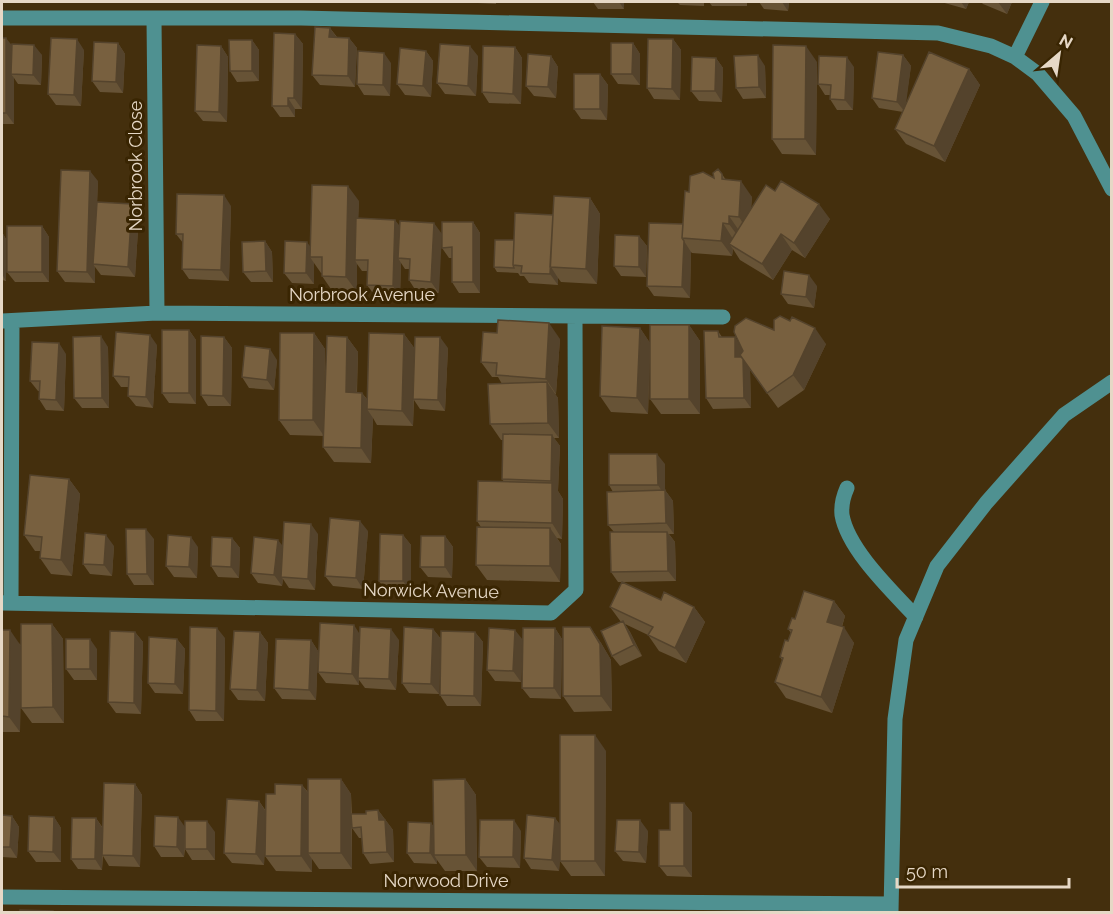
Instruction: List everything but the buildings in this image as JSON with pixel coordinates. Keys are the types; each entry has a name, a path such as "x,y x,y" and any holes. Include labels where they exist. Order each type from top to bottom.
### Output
{"street":[{"path":"301,2 301,18"},
{"path":"1015,57 1042,2"},
{"path":"2,18 301,18 938,33 991,46 1015,57 1038,74 1074,116 1112,189"},
{"name":"Norbrook Close","path":"154,19 157,314"},
{"name":"Norbrook Avenue","path":"7,321 157,314 723,317"},
{"name":"Norwick Avenue","path":"6,603 551,613 576,590 574,316"},
{"path":"6,603 7,321"},
{"path":"891,908 895,719 906,640 937,566 986,503 1064,415 1112,382"},
{"path":"847,488 842,502 843,517 852,538 869,565 916,618"},
{"name":"Norwood Drive","path":"2,897 423,907 891,908"}]}
